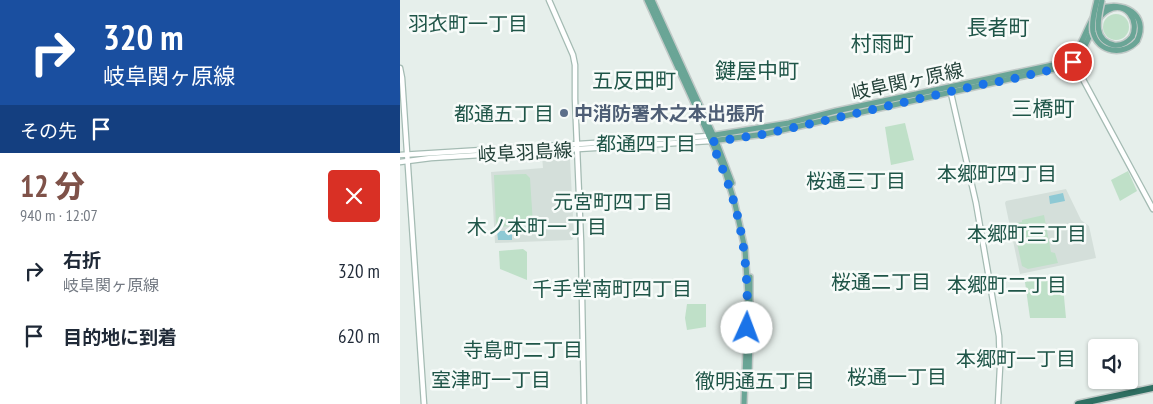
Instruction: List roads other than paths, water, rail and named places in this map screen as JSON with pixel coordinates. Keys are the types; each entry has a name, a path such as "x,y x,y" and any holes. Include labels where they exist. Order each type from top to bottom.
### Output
{"highway":[{"path":"1078,404 1153,388"},
{"path":"1098,404 1153,392"}],"main road":[{"path":"647,0 730,176 738,203 748,249 751,295 746,404"},
{"path":"652,0 712,139"},
{"path":"1072,59 1092,20 1099,11 1109,3 1125,3 1137,12 1141,22 1141,29 1129,48 1120,51 1109,50 1100,44 1093,31 1093,16 1096,0"},
{"path":"1102,0 1098,17 1100,36 1108,43 1119,45 1135,39"},
{"name":"岐阜関ヶ原線","path":"712,139 836,111 950,90 1072,59"}],"street":[{"path":"549,0 573,55 581,242 584,404"},
{"path":"1072,59 1153,209"},
{"path":"400,71 424,404"},
{"path":"950,90 976,202 999,336 998,404"},
{"name":"岐阜羽島線","path":"400,154 712,139"},
{"name":"岐阜羽島線","path":"400,162 577,146"}],"water":[{"path":"1063,193 1065,201 1050,204 1049,196"},
{"path":"497,231 512,231 512,240 498,240"}],"place":[{"name":"中消防署木之本出張所","path":"564,113"}],"district":[{"name":"羽衣町一丁目","path":"468,24"},
{"name":"長者町","path":"998,28"},
{"name":"村雨町","path":"882,44"},
{"name":"鍵屋中町","path":"757,71"},
{"name":"五反田町","path":"634,81"},
{"name":"三橋町","path":"1043,109"},
{"name":"都通五丁目","path":"504,114"},
{"name":"都通四丁目","path":"646,144"},
{"name":"本郷町四丁目","path":"997,174"},
{"name":"桜通三丁目","path":"856,181"},
{"name":"元宮町四丁目","path":"613,202"},
{"name":"木ノ本町一丁目","path":"537,227"},
{"name":"本郷町三丁目","path":"1027,234"},
{"name":"桜通二丁目","path":"881,282"},
{"name":"本郷町二丁目","path":"1007,285"},
{"name":"千手堂南町四丁目","path":"612,289"},
{"name":"寺島町二丁目","path":"523,350"},
{"name":"本郷町一丁目","path":"1016,359"},
{"name":"桜通一丁目","path":"897,377"},
{"name":"室津町一丁目","path":"491,380"},
{"name":"徹明通五丁目","path":"755,381"}]}
